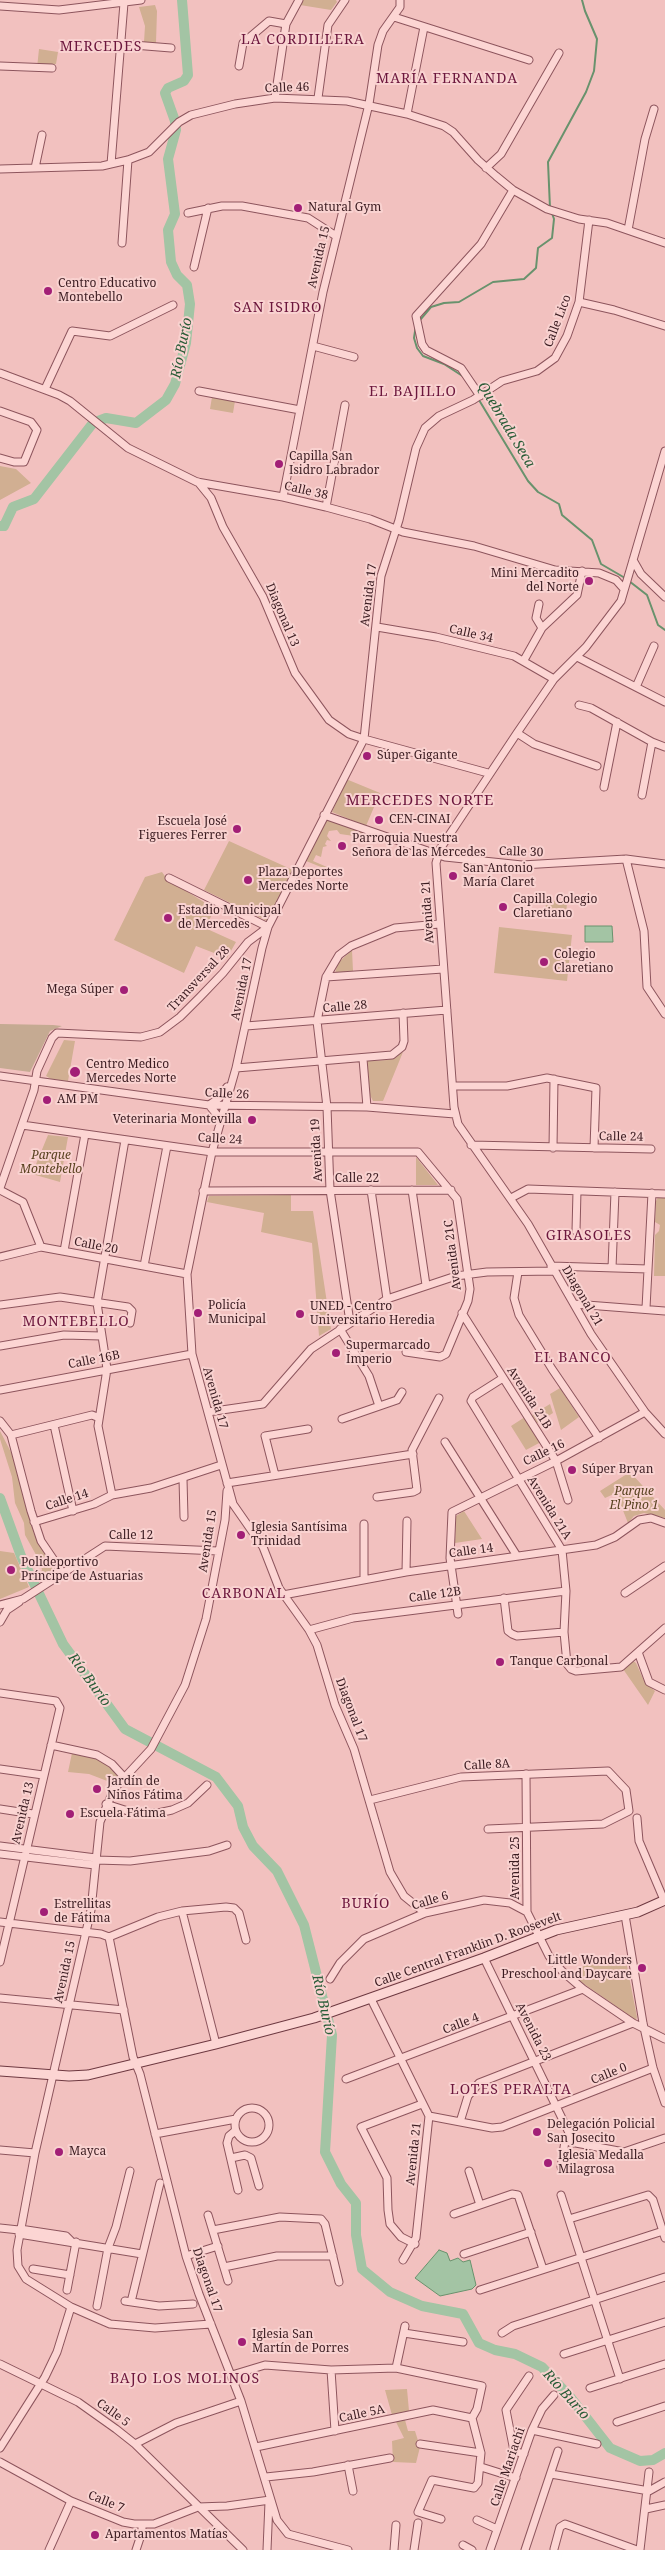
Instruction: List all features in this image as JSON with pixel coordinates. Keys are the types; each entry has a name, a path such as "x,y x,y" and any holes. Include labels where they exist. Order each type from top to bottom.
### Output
{"main road":[{"name":"Calle Central Franklin D. Roosevelt","path":"216,2044 337,2011 556,1930 638,1912 664,1900"},
{"path":"0,2071 54,2075 88,2075 216,2044"}],"street":[{"path":"0,6 59,10 141,0"},
{"path":"275,98 286,24 299,0"},
{"path":"318,98 328,25 345,0"},
{"name":"Avenida 15","path":"282,497 336,236 369,104 378,44 383,31 400,7 400,0"},
{"path":"111,164 124,3"},
{"path":"394,17 529,60"},
{"path":"239,66 240,49 248,39 270,21 286,24"},
{"path":"407,114 424,27"},
{"path":"121,44 171,48"},
{"path":"486,168 501,154 559,53"},
{"path":"0,66 52,68"},
{"name":"Calle 46","path":"0,169 91,167 111,164 149,152 180,122 202,112 275,98 318,98 369,104 407,114 448,129 486,168 514,190 547,209 628,230 644,238 665,243"},
{"path":"628,230 645,139 654,109"},
{"path":"36,168 42,135"},
{"path":"122,243 128,160"},
{"path":"480,396 461,368 426,350 422,344 416,316 481,244 514,190"},
{"path":"188,213 208,208 242,206 308,218 336,236"},
{"path":"194,267 208,208"},
{"name":"Calle Lico","path":"473,400 502,381 521,377 548,365 555,358 567,336 579,302 589,220"},
{"path":"579,302 614,310 665,326"},
{"path":"46,388 72,331 110,336 173,305"},
{"path":"313,346 354,357"},
{"name":"Calle 38","path":"0,373 46,388 70,401 128,448 197,482 326,507 395,529 474,546 550,568 599,573 610,577 624,587"},
{"path":"199,391 300,410"},
{"name":"Avenida 17","path":"242,1518 233,1504 221,1465 192,1354 188,1274 203,1191 218,1129 236,1068 268,927 364,739 381,576 416,448 430,422 473,400"},
{"path":"326,507 345,405"},
{"path":"0,412 35,424 35,436 24,462 14,462 0,458"},
{"name":"Avenida 21","path":"454,1114 439,924 436,863 438,855 488,773 554,679 577,657 617,607 629,575 665,451"},
{"name":"Diagonal 13","path":"197,482 212,498 223,527 263,596 280,642 295,673 329,720 348,734 488,773"},
{"path":"633,560 641,574 665,596"},
{"path":"524,660 542,628 577,595 582,571"},
{"path":"629,575 641,574"},
{"path":"539,604 536,618 542,628"},
{"name":"Calle 34","path":"376,627 454,641 524,660 554,679"},
{"path":"636,688 654,646"},
{"path":"577,657 665,702"},
{"path":"579,705 591,708 652,742 665,747"},
{"path":"604,787 617,722"},
{"path":"517,733 534,744 597,766"},
{"path":"642,795 652,742"},
{"name":"Calle 30","path":"324,815 438,855 522,865 626,859 665,864"},
{"path":"626,859 644,931 647,987 665,1014"},
{"path":"169,878 268,927"},
{"name":"Avenida 19","path":"350,1322 330,1190 327,1107 317,1021 326,977 339,955 351,946 395,928 439,924"},
{"name":"Transversal 28","path":"35,1081 37,1071 52,1038 57,1033 141,1037 160,1032 180,1017 223,973 248,942 268,927"},
{"path":"248,942 258,943 262,948"},
{"path":"326,977 443,969"},
{"name":"Calle 28","path":"246,1026 447,1010"},
{"path":"236,1068 384,1057 398,1052 404,1041 403,1013"},
{"path":"363,1059 366,1107"},
{"name":"Calle 26","path":"0,1076 225,1107 366,1107 454,1114"},
{"path":"218,1129 218,1115 209,1105 224,1093 233,1078"},
{"path":"453,1086 520,1085 540,1078 596,1088 594,1148"},
{"path":"552,1148 554,1079"},
{"path":"35,1081 22,1125 0,1186 23,1202 41,1247"},
{"name":"Diagonal 21","path":"454,1114 471,1146 512,1198 591,1334 645,1412 665,1434"},
{"name":"Calle 24","path":"22,1125 212,1152 418,1152"},
{"path":"64,1251 85,1134"},
{"path":"112,1495 98,1435 97,1417 106,1369 97,1303 125,1140"},
{"path":"144,1266 167,1146"},
{"name":"Calle 24","path":"471,1146 651,1149"},
{"name":"Avenida 21C","path":"406,1352 440,1357 446,1354 470,1289 457,1198 418,1152"},
{"path":"512,1198 528,1189 665,1194"},
{"path":"371,1190 387,1299"},
{"path":"412,1190 426,1285"},
{"name":"Calle 22","path":"203,1191 451,1190"},
{"path":"576,1232 577,1191"},
{"path":"612,1268 615,1192"},
{"path":"646,1308 652,1193"},
{"name":"Calle 20","path":"0,1256 41,1247 188,1274"},
{"path":"208,1412 263,1404 311,1349 387,1299 426,1285 468,1275 553,1269 648,1269"},
{"path":"518,1272 514,1298 519,1315 552,1369 599,1438"},
{"path":"0,1306 53,1297 131,1308 130,1323"},
{"path":"574,1304 646,1308 665,1311"},
{"name":"Avenida 21B","path":"462,1313 556,1461 568,1500"},
{"path":"340,1329 369,1376 379,1406"},
{"path":"0,1346 64,1335 101,1336"},
{"name":"Calle 16B","path":"0,1390 192,1354"},
{"name":"Avenida 21A","path":"503,1378 471,1400 562,1550 566,1591 564,1632 567,1664 576,1671 621,1667 638,1652"},
{"path":"342,1419 397,1400 402,1392"},
{"path":"377,1497 417,1490 412,1450 440,1398"},
{"name":"Calle 16","path":"450,1565 452,1512 556,1461 645,1412"},
{"path":"11,1435 92,1415 97,1417"},
{"path":"0,1421 11,1435 34,1522 44,1546 62,1572"},
{"path":"54,1425 73,1511"},
{"path":"275,1475 265,1436 308,1429"},
{"path":"446,1442 517,1556"},
{"path":"227,1483 413,1454"},
{"name":"Calle 14","path":"34,1522 73,1511 112,1495 151,1488 221,1465"},
{"path":"183,1479 184,1517"},
{"name":"Avenida 15","path":"211,2324 155,2328 110,2324 71,2307 26,2279 18,2266 19,2231 35,2152 91,1910 100,1822 106,1804 124,1777 156,1741 185,1685 206,1619 225,1520 227,1483"},
{"path":"225,1520 242,1518"},
{"name":"Diagonal 17","path":"242,1518 263,1547 275,1580 283,1595 309,1630 317,1646 335,1705 353,1746 390,1872 404,1896 426,1912"},
{"name":"Calle 14","path":"283,1595 406,1572 562,1550 605,1542 638,1520 657,1519 665,1523"},
{"path":"406,1572 407,1522"},
{"path":"364,1524 364,1579"},
{"name":"Calle 12","path":"0,1605 26,1597 105,1546 126,1545 218,1551"},
{"path":"450,1565 458,1614"},
{"path":"625,1593 665,1566"},
{"name":"Calle 12B","path":"309,1630 353,1618 566,1591"},
{"path":"0,1622 7,1610 26,1597"},
{"path":"504,1598 508,1631 512,1634 517,1636 564,1632"},
{"path":"665,1628 638,1652 649,1682 665,1690"},
{"name":"Avenida 13","path":"0,1693 56,1701 60,1708 0,1962"},
{"path":"50,1745 97,1755 112,1764 124,1777"},
{"path":"0,1769 43,1775"},
{"name":"Calle 8A","path":"370,1800 461,1777 526,1774 608,1771 626,1790 629,1808 627,1812 600,1824 528,1826"},
{"name":"Avenida 25","path":"526,1774 528,1826 527,1912 549,1956 555,1964 583,1988 633,2023 665,2039"},
{"path":"106,1804 131,1812 158,1814 188,1802 206,1785"},
{"path":"0,1809 34,1814"},
{"path":"637,1818 639,1841 664,1900"},
{"path":"488,1829 528,1826"},
{"path":"0,1854 25,1853 96,1861 130,1861 210,1851 226,1844"},
{"path":"0,1846 25,1853"},
{"name":"Calle 6","path":"330,1979 346,1956 364,1939 426,1912 484,1900 510,1903 527,1912"},
{"path":"0,1922 85,1932 109,1937 158,1916 182,1911 234,1908 239,1913 246,1940"},
{"path":"182,1911 216,2044"},
{"path":"625,1915 653,2068 665,2103"},
{"path":"109,1937 136,2064"},
{"name":"Avenida 23","path":"484,1958 512,2017 536,2061 574,2143"},
{"name":"Calle 4","path":"346,2079 512,2017 583,1988"},
{"path":"0,1998 124,2010"},
{"name":"Avenida 21","path":"371,1999 429,2116 415,2244"},
{"path":"460,2122 468,2096 479,2083 633,2023"},
{"name":"Diagonal 17","path":"136,2064 156,2134 186,2256 241,2401 266,2477 270,2500"},
{"name":"Calle 0","path":"429,2116 498,2128 653,2068"},
{"path":"403,2260 415,2244 401,2237 390,2224 387,2178 361,2128 422,2104"},
{"path":"235,2131 244,2141 256,2142 262,2139 269,2128 266,2116 256,2108 243,2110 236,2119 235,2131 229,2136 227,2143 238,2190"},
{"path":"156,2134 236,2119"},
{"path":"561,2167 565,2141 624,2152 665,2138"},
{"path":"0,2150 35,2152"},
{"path":"231,2158 245,2155 251,2158 259,2186"},
{"path":"97,2306 108,2248 116,2227 130,2171"},
{"path":"469,2171 480,2205"},
{"path":"160,2183 128,2302 159,2306 192,2304"},
{"path":"454,2214 512,2194 518,2195 543,2269"},
{"path":"561,2194 620,2379"},
{"path":"480,2290 581,2257 664,2234 653,2200 648,2195 569,2219"},
{"path":"208,2215 228,2281"},
{"path":"213,2230 280,2217 321,2219 325,2224 339,2282"},
{"path":"0,2228 142,2254"},
{"path":"464,2254 531,2232"},
{"path":"67,2290 74,2242"},
{"path":"186,2256 218,2246"},
{"path":"224,2267 277,2256 333,2256"},
{"path":"33,2269 70,2275"},
{"path":"502,2333 512,2326 665,2277"},
{"path":"0,2448 41,2382 57,2352 71,2307"},
{"path":"564,2354 665,2322"},
{"path":"396,2368 404,2330 463,2342"},
{"name":"Calle 5","path":"0,2364 41,2382 78,2402 135,2444 176,2423 241,2401"},
{"path":"590,2388 665,2364"},
{"path":"232,2375 264,2365 331,2370 396,2368 482,2386 479,2402 472,2418 481,2453 478,2483 474,2488 432,2480 418,2512 442,2519"},
{"path":"331,2370 335,2431"},
{"path":"524,2454 514,2452 506,2410 529,2376"},
{"name":"Calle Mariachi","path":"490,2550 532,2430 542,2409 554,2395"},
{"path":"617,2422 665,2406"},
{"name":"Calle 5A","path":"256,2447 433,2410 472,2418"},
{"path":"532,2430 597,2444"},
{"path":"135,2444 243,2550"},
{"path":"420,2444 481,2453"},
{"path":"525,2550 558,2451"},
{"path":"266,2477 348,2466 390,2458"},
{"name":"Calle 7","path":"0,2462 71,2501 123,2522 154,2524 198,2507 227,2506 270,2500"},
{"path":"348,2466 353,2492"},
{"path":"481,2467 516,2478"},
{"path":"554,2548 560,2527 565,2524 638,2550 649,2491 650,2472"},
{"path":"551,2474 649,2491 665,2482"},
{"path":"267,2550 270,2500"},
{"path":"270,2500 277,2520 288,2534 348,2550"},
{"path":"49,2550 71,2501"},
{"path":"646,2509 665,2505"},
{"path":"477,2520 497,2529"},
{"path":"414,2550 418,2523"},
{"path":"136,2550 142,2532 142,2524"},
{"path":"394,2550 396,2525"},
{"path":"463,2545 472,2550"}],"green space":[{"path":"303,0 336,0 337,2 331,10 300,5"},
{"path":"155,5 157,11 156,43 144,42 145,26 139,7"},
{"path":"39,49 58,52 56,64 37,68"},
{"path":"212,397 235,401 233,413 210,409"},
{"path":"0,466 16,469 31,483 0,500"},
{"path":"346,779 380,793 366,826 332,812"},
{"path":"328,819 364,833 361,840 355,840 354,836 340,834 337,830 329,831 327,836 331,841 327,840 325,844 327,846 323,847 321,857 316,855 313,861 327,867 326,869 306,861 325,821"},
{"name":"Plaza Deportes Mercedes Norte","path":"229,841 293,870 267,921 204,890"},
{"name":"Estadio Municipal de Mercedes","path":"162,872 167,879 215,909 205,928 236,942 227,958 196,946 184,973 114,940 145,877"},
{"path":"546,900 567,902 566,919 545,918"},
{"path":"499,927 572,935 567,981 494,973"},
{"path":"352,950 353,971 335,973 338,963"},
{"path":"64,1040 75,1041 68,1081 51,1079 46,1076"},
{"path":"403,1052 383,1101 373,1101 370,1095 367,1061 388,1060"},
{"name":"Parque Montebello","path":"48,1135 68,1137 60,1182 32,1174"},
{"path":"416,1157 438,1185 416,1185"},
{"path":"291,1195 291,1211 313,1211 331,1329 319,1336 312,1243 261,1232 264,1213 207,1202 209,1196"},
{"path":"658,1197 665,1198 665,1276 654,1276 655,1235 659,1231 660,1225 655,1222 656,1201"},
{"path":"560,1388 579,1417 561,1430 550,1394"},
{"path":"550,1404 553,1413 537,1423 532,1415"},
{"path":"525,1417 541,1442 526,1450 511,1426"},
{"path":"0,1431 13,1456 34,1534 53,1569 39,1581 37,1577 42,1570 40,1562 25,1535 24,1523 15,1503 12,1477 0,1439"},
{"name":"Parque El Pino 1","path":"630,1472 665,1510 665,1518 644,1513 634,1516 628,1523 616,1493 605,1498 600,1491"},
{"path":"464,1511 482,1539 455,1543 456,1516"},
{"name":"Polideportivo Príncipe de Astuarias","path":"0,1551 14,1553 29,1587 0,1599"},
{"path":"632,1660 636,1663 645,1683 655,1691 648,1705 623,1669"},
{"path":"72,1753 101,1760 120,1777 115,1784 89,1774 68,1772"},
{"path":"626,1961 636,2020 571,1975 585,1965"},
{"path":"407,2389 409,2411 392,2415 385,2390"},
{"path":"405,2420 408,2431 415,2431 420,2447 416,2463 393,2462 392,2441 404,2438 396,2422"}],"shaded area":[{"path":"585,926 612,926 613,942 585,942"},
{"path":"0,1024 62,1026 50,1031 30,1072 0,1068"},
{"path":"439,2250 447,2253 450,2261 458,2258 463,2262 470,2260 476,2285 472,2289 440,2296 415,2278"}],"waterway":[{"name":"Río Burío","path":"0,526 4,526 13,507 34,499 93,423 106,418 136,423 166,400 175,384 186,343 190,304 187,285 177,275 171,262 168,230 175,214 168,159 176,130 175,121 165,93 168,88 184,81 188,75 182,0"},
{"name":"Quebrada Seca","path":"550,208 548,162 586,92 594,71 597,39 582,0"},
{"name":"Quebrada Seca","path":"420,320 431,307 444,303 459,302 493,282 524,279 536,268 538,248 552,238 554,219 552,213"},
{"name":"Quebrada Seca","path":"416,325 414,338 417,348 423,356 444,364 464,377"},
{"name":"Quebrada Seca","path":"479,400 528,481 538,492 559,504 562,515 592,540 601,564 625,578"},
{"name":"Quebrada Seca","path":"629,581 647,595 658,625 665,630"},
{"name":"Río Burío","path":"0,1498 21,1556 63,1644 125,1729 216,1777 238,1806 243,1827 253,1846 277,1871 304,1925 332,2035 325,2152 341,2184 356,2203 356,2235 362,2269 390,2292 422,2306 463,2314 479,2343 495,2350 515,2354 542,2367 571,2398 610,2448 640,2461 653,2460 665,2453"}],"place":[{"name":"Natural Gym","path":"298,208"},
{"name":"Centro Educativo Montebello","path":"48,291"},
{"name":"Capilla San Isidro Labrador","path":"279,464"},
{"name":"Mini Mercadito del Norte","path":"589,581"},
{"name":"Súper Gigante","path":"367,756"},
{"name":"CEN-CINAI","path":"379,820"},
{"name":"Escuela José Figueres Ferrer","path":"237,829"},
{"name":"Parroquia Nuestra Señora de las Mercedes","path":"342,846"},
{"name":"San Antonio María Claret","path":"453,876"},
{"name":"Plaza Deportes Mercedes Norte","path":"248,880"},
{"name":"Capilla Colegio Claretiano","path":"503,907"},
{"name":"Estadio Municipal de Mercedes","path":"168,918"},
{"name":"Colegio Claretiano","path":"544,962"},
{"name":"Mega Súper","path":"124,990"},
{"name":"Centro Medico Mercedes Norte","path":"75,1072"},
{"name":"AM PM","path":"47,1100"},
{"name":"Veterinaria Montevilla","path":"252,1120"},
{"name":"Policía Municipal","path":"198,1313"},
{"name":"UNED - Centro Universitario Heredia","path":"300,1314"},
{"name":"Supermarcado Imperio","path":"336,1353"},
{"name":"Súper Bryan","path":"572,1470"},
{"name":"Iglesia Santísima Trinidad","path":"241,1535"},
{"name":"Polideportivo Príncipe de Astuarias","path":"11,1570"},
{"name":"Tanque Carbonal","path":"500,1662"},
{"name":"Jardín de Niños Fátima","path":"97,1789"},
{"name":"Escuela Fátima","path":"70,1814"},
{"name":"Estrellitas de Fátima","path":"44,1912"},
{"name":"Little Wonders Preschool and Daycare","path":"642,1968"},
{"name":"Delegación Policial San Josecito","path":"537,2132"},
{"name":"Mayca","path":"59,2152"},
{"name":"Iglesia Medalla Milagrosa","path":"548,2163"},
{"name":"Iglesia San Martín de Porres","path":"242,2342"},
{"name":"Apartamentos Matías","path":"95,2535"}],"district":[{"name":"LA CORDILLERA","path":"303,40"},
{"name":"MERCEDES","path":"101,47"},
{"name":"MARÍA FERNANDA","path":"447,79"},
{"name":"SAN ISIDRO","path":"278,308"},
{"name":"EL BAJILLO","path":"413,392"},
{"name":"MERCEDES NORTE","path":"420,801"},
{"name":"GIRASOLES","path":"589,1236"},
{"name":"MONTEBELLO","path":"76,1322"},
{"name":"EL BANCO","path":"573,1358"},
{"name":"CARBONAL","path":"244,1594"},
{"name":"BURÍO","path":"366,1904"},
{"name":"LOTES PERALTA","path":"511,2090"},
{"name":"BAJO LOS MOLINOS","path":"185,2379"}]}
